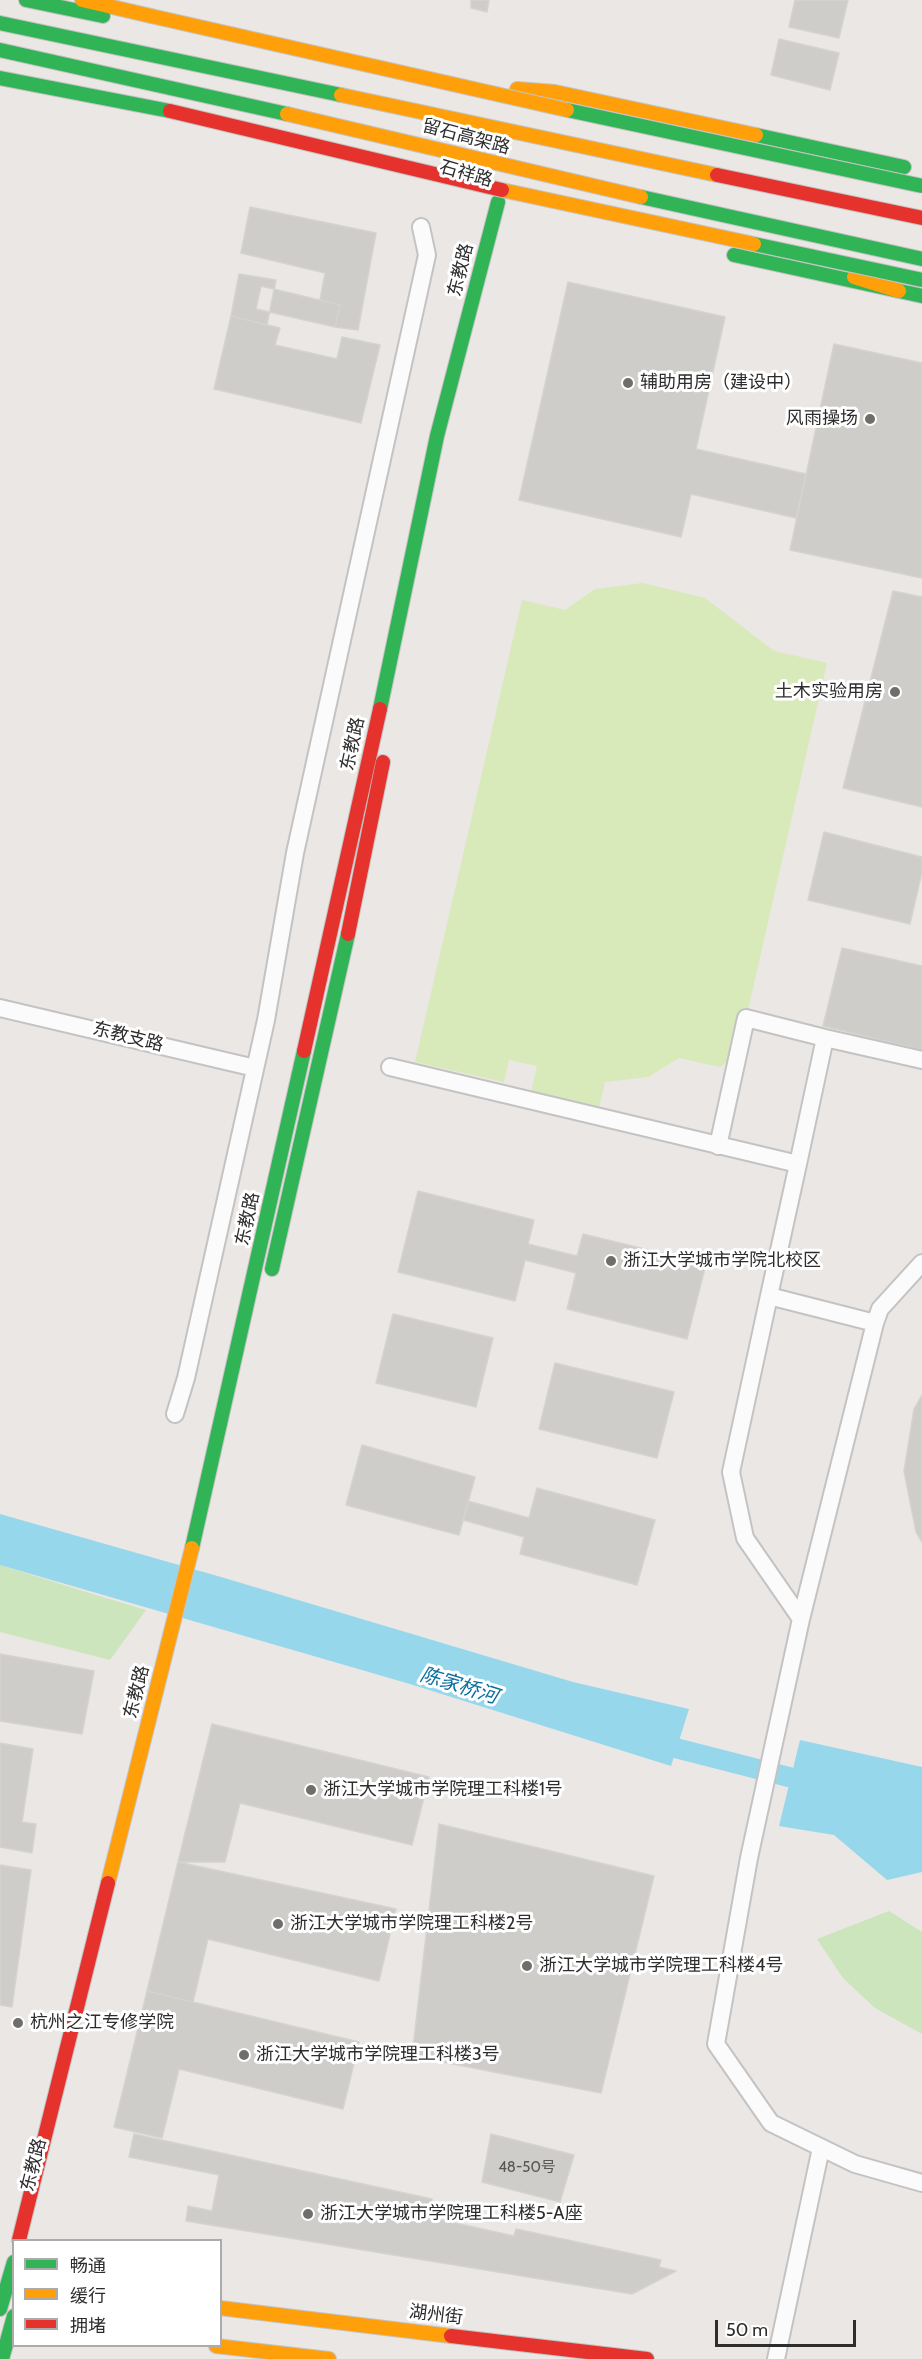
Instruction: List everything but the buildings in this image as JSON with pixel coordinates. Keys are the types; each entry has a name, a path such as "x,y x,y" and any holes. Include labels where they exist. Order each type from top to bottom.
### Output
{"main road":[{"path":"26,0 400,80 555,92 922,171"},
{"path":"82,0 540,105 922,186"},
{"name":"留石高架路","path":"0,23 922,218"},
{"name":"留石高架路","path":"0,50 424,144 526,172 922,259"},
{"path":"0,78 170,111 501,190 922,280"},
{"name":"石祥路","path":"0,86 372,167 561,217"},
{"path":"462,121 537,126 717,160"},
{"path":"740,163 799,164 876,161"},
{"path":"526,172 899,291"},
{"name":"东教路","path":"268,1284 347,939 450,440 503,203"},
{"name":"东教路","path":"39,2217 164,1686 407,584 437,436 503,203"},
{"path":"724,253 922,296"},
{"name":"东教路","path":"20,2239 164,1686 212,1526"},
{"path":"0,2308 12,2268"},
{"name":"湖州街","path":"222,2308 646,2359"},
{"path":"2,2359 10,2320"},
{"path":"222,2347 329,2359"}],"street":[{"path":"175,1414 186,1378 255,1068 295,853 427,255 421,227"},
{"name":"东教支路","path":"0,1008 255,1068"},
{"path":"718,1146 746,1018 922,1060"},
{"path":"801,1619 745,1538 731,1472 825,1038"},
{"path":"390,1067 798,1164"},
{"path":"922,1263 880,1309 875,1323 801,1619 749,1858 716,2044 771,2124 855,2164 922,2183"},
{"path":"769,1296 875,1323"},
{"path":"776,2359 821,2148"}],"green space":[{"path":"643,583 705,598 774,651 827,663 738,1054 720,1067 679,1058 648,1077 605,1082 599,1108 531,1092 537,1066 509,1060 504,1082 415,1062 522,600 565,610 595,589"},
{"path":"0,1565 146,1610 110,1660 0,1632"},
{"path":"889,1911 922,1932 922,2034 875,2008 843,1978 817,1939"}],"water":[{"path":"0,1514 573,1682 689,1709 671,1766 410,1684 0,1565"},
{"path":"800,1740 922,1767 922,1872 887,1880 834,1835 779,1826"}],"waterway":[{"name":"陈家桥河","path":"652,1742 816,1784"}],"traffic: fast":[{"path":"26,0 103,16"},
{"path":"0,23 341,95"},
{"path":"0,50 287,114"},
{"path":"0,78 170,111"},
{"path":"567,110 922,186"},
{"path":"756,135 904,167"},
{"path":"641,197 922,259"},
{"path":"380,709 437,436 498,202"},
{"path":"754,244 922,280"},
{"path":"734,255 922,296"},
{"path":"272,1269 348,934"},
{"path":"192,1548 304,1051"},
{"path":"0,2309 12,2269"},
{"path":"2,2359 12,2323"}],"traffic: slow":[{"path":"82,0 151,16"},
{"path":"151,16 567,110"},
{"path":"517,89 555,92 756,135"},
{"path":"341,95 717,175"},
{"path":"287,114 641,197"},
{"path":"502,190 754,244"},
{"path":"854,277 899,291"},
{"path":"108,1883 192,1548"},
{"path":"222,2308 451,2336"},
{"path":"222,2347 329,2359"}],"traffic: jam":[{"path":"170,111 502,190"},
{"path":"717,175 922,218"},
{"path":"304,1051 380,709"},
{"path":"348,934 383,762"},
{"path":"19,2239 108,1883"},
{"path":"451,2336 647,2359"}],"place":[{"name":"辅助用房（建设中）","path":"628,383"},
{"name":"风雨操场","path":"870,419"},
{"name":"土木实验用房","path":"895,692"},
{"name":"浙江大学城市学院北校区","path":"611,1261"},
{"name":"浙江大学城市学院理工科楼1号","path":"311,1790"},
{"name":"浙江大学城市学院理工科楼2号","path":"278,1924"},
{"name":"浙江大学城市学院理工科楼4号","path":"527,1966"},
{"name":"杭州之江专修学院","path":"18,2023"},
{"name":"浙江大学城市学院理工科楼3号","path":"244,2055"},
{"name":"浙江大学城市学院理工科楼5-A座","path":"308,2214"}]}
